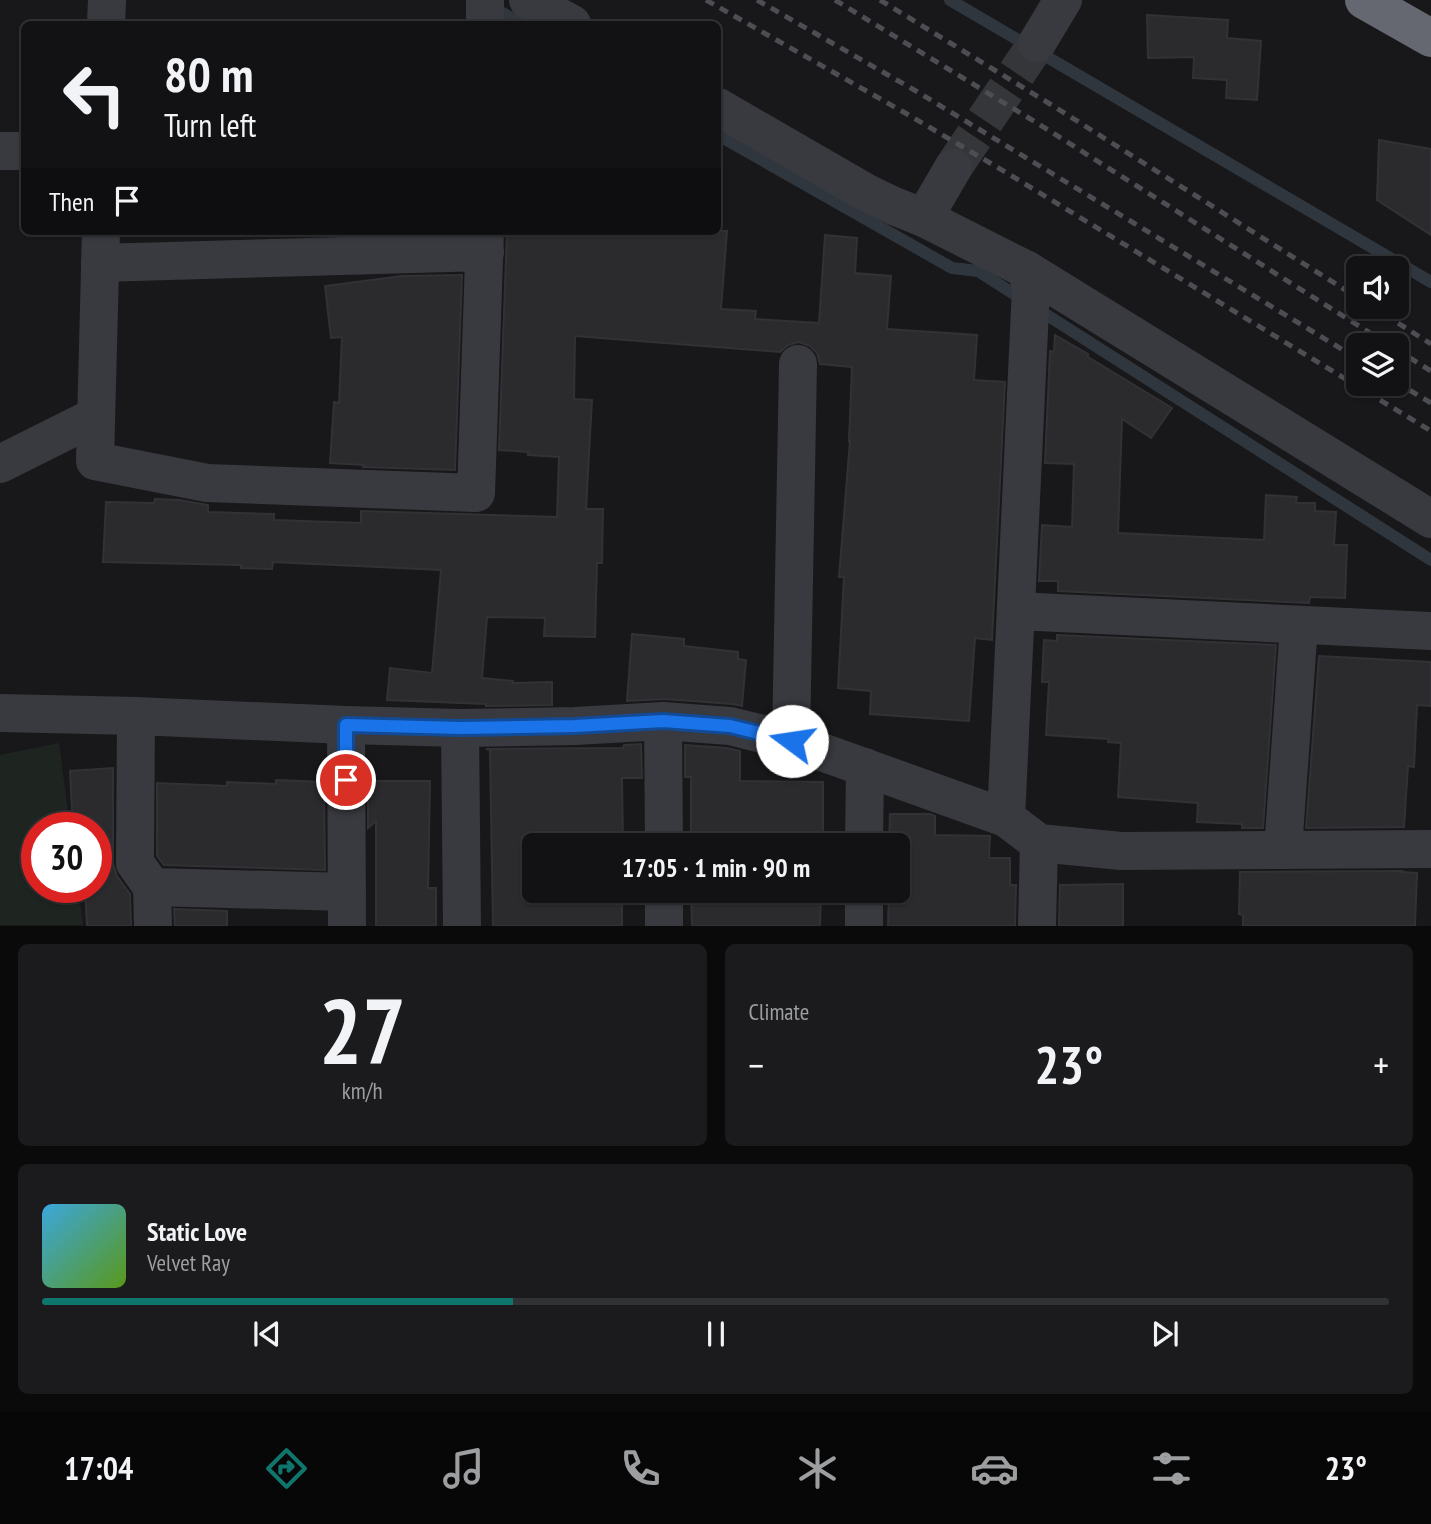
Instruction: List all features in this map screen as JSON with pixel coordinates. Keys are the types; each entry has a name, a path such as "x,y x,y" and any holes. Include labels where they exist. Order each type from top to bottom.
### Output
{"highway":[{"path":"1364,0 1431,38"}],"street":[{"path":"106,21 107,0"},
{"path":"528,0 566,21"},
{"path":"1037,43 1063,0"},
{"path":"721,109 864,192 924,218 1029,293 1431,519"},
{"path":"0,151 21,151"},
{"path":"924,218 953,168"},
{"path":"485,242 476,493 207,483 95,461 101,247 485,242"},
{"path":"1006,818 1029,293"},
{"path":"792,741 798,364"},
{"path":"0,464 96,416"},
{"path":"1016,611 1431,631"},
{"path":"1283,850 1299,625"},
{"path":"0,713 460,728 663,721 730,726 792,741 1006,818 1039,843 1121,851 1431,849"},
{"path":"136,716 135,863 152,887 153,926"},
{"path":"663,721 664,833"},
{"path":"152,887 347,909 346,725"},
{"path":"460,728 462,926"},
{"path":"864,767 864,833"},
{"path":"1037,926 1039,843"},
{"path":"664,903 664,926"},
{"path":"864,903 864,926"}],"shaded area":[{"path":"59,743 68,812 21,812 21,903 80,903 83,925 0,925 0,755"}],"building":[{"path":"1147,15 1228,20 1227,38 1261,41 1257,100 1226,98 1227,80 1193,78 1194,57 1148,58"},
{"path":"1379,140 1431,149 1431,235 1377,200"},
{"path":"721,231 727,231 721,309 756,311 755,319 819,323 825,235 857,238 855,273 891,276 887,329 977,335 974,380 1005,382 992,640 975,638 969,721 870,714 871,691 838,688 844,577 839,577 850,441 852,367 820,364 817,353 810,346 799,342 788,345 780,352 575,336 574,399 592,400 586,509 603,509 602,563 597,563 595,637 544,636 545,618 487,617 482,678 513,681 512,683 552,682 552,705 486,706 387,700 390,668 432,673 441,570 273,562 272,569 241,568 241,565 103,562 106,502 154,503 155,499 179,500 208,505 208,512 274,514 274,520 361,523 361,511 557,517 559,457 499,450 507,235 721,235"},
{"path":"462,275 455,470 363,467 364,465 330,463 334,402 339,403 342,337 331,338 325,286 402,276"},
{"path":"1055,335 1172,408 1151,438 1122,419 1118,533 1264,540 1266,495 1297,497 1296,503 1315,503 1315,511 1336,512 1334,545 1347,545 1345,598 1310,597 1309,603 1058,591 1058,581 1039,581 1042,525 1072,527 1074,464 1045,463 1050,351 1054,352"},
{"path":"632,634 684,639 684,646 738,652 738,659 746,660 742,706 665,699 627,701"},
{"path":"1057,635 1276,645 1263,828 1197,822 1198,803 1118,797 1121,743 1108,742 1109,739 1046,735 1049,682 1042,682 1044,640 1057,641"},
{"path":"1319,656 1431,662 1431,706 1417,705 1414,767 1408,766 1404,827 1306,828"},
{"path":"641,744 642,778 622,778 623,833 522,833 522,903 622,903 622,926 493,926 490,750 486,749 623,748 624,745"},
{"path":"685,745 740,751 740,781 823,782 823,833 691,833 691,777 685,777"},
{"path":"113,768 113,863 117,876 130,894 131,926 87,926 86,903 112,903 112,812 72,812 70,771"},
{"path":"276,780 324,782 325,870 164,865 157,856 157,783 227,786 227,782 276,784"},
{"path":"368,781 430,781 428,888 436,888 436,926 376,926 376,821 368,828"},
{"path":"890,814 930,814 935,816 935,835 990,836 989,858 1010,858 1010,885 1016,885 1015,926 888,926 889,903 910,903 910,833 889,833"},
{"path":"1240,872 1417,873 1415,926 1243,926 1243,915 1239,914"},
{"path":"1123,884 1123,926 1059,926 1060,885"},
{"path":"691,903 821,903 820,926 692,926"},
{"path":"174,909 227,911 227,926 175,926"}],"waterway":[{"path":"950,0 1431,282"},
{"path":"492,7 517,21"},
{"path":"721,137 952,268 978,271 1431,560"}],"tunnel":[{"path":"953,168 1037,43"}],"railway":[{"path":"706,0 1007,173 1431,431"},
{"path":"757,0 916,91 1346,352"},
{"path":"835,0 1037,123 1370,333"},
{"path":"880,0 1346,290"},
{"path":"1392,319 1431,344"},
{"path":"1409,357 1431,371"},
{"path":"1409,390 1431,403"}],"route":[{"path":"346,780 346,725 460,728 663,721 730,726 792,741"}]}
